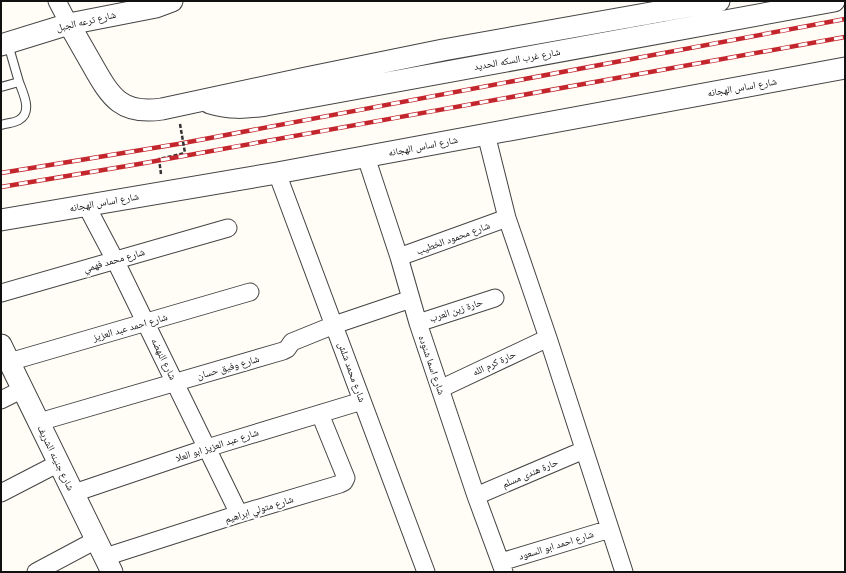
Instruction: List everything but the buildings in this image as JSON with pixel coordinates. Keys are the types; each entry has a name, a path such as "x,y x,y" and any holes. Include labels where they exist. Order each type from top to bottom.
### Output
{"street":[{"path":"57,1 69,24"},
{"name":"شارع غرب السكه الحديد","path":"69,24 105,87 113,97 124,105 136,110 149,111 443,50 719,1"},
{"name":"شارع غرب السكه الحديد","path":"199,101 221,106 243,108 266,105 834,1"},
{"name":"شارع ترعه الجبل","path":"4,44 69,24 160,3"},
{"name":"شارع اساس الهجانه","path":"1,220 366,157 845,68"},
{"path":"486,134 507,218 548,338 624,572"},
{"name":"شارع اسما شنوده","path":"366,157 440,389 476,496 503,567"},
{"name":"شارع محمد شلش","path":"277,173 426,572"},
{"name":"شارع النهضه","path":"86,205 115,260 240,514"},
{"name":"شارع محمود الخطيب","path":"399,257 507,218"},
{"name":"شارع محمد فهمي","path":"1,293 228,228"},
{"name":"شارع احمد عبد العزيز","path":"5,353 145,322 250,292"},
{"name":"شارع وفيق حسان","path":"39,422 283,351 287,349 292,342 334,325 411,298"},
{"name":"حارة زين العرب","path":"418,323 495,298"},
{"name":"حارة كرم الله","path":"440,389 548,338"},
{"name":"شارع جنينه الشريف","path":"5,353 104,557"},
{"path":"1,400 23,389"},
{"name":"شارع عبد العزيز ابو العلا","path":"74,494 207,448 362,401"},
{"name":"شارع متولي ابراهيم","path":"36,572 104,557 240,514 333,487 344,482 346,478 320,414"},
{"name":"حارة هندى مسلم","path":"476,496 584,450"},
{"path":"1,493 59,463"},
{"name":"شارع احمد ابو السعود","path":"503,567 610,529"}],"lane":[{"path":"1,125 20,119 26,114 27,106 20,82 4,44"},
{"path":"1,87 20,82"}],"path":[{"path":"159,159 185,153 180,124"}],"railway":[{"path":"1,173 178,144 845,19"},
{"path":"1,187 139,164 845,37"}]}
